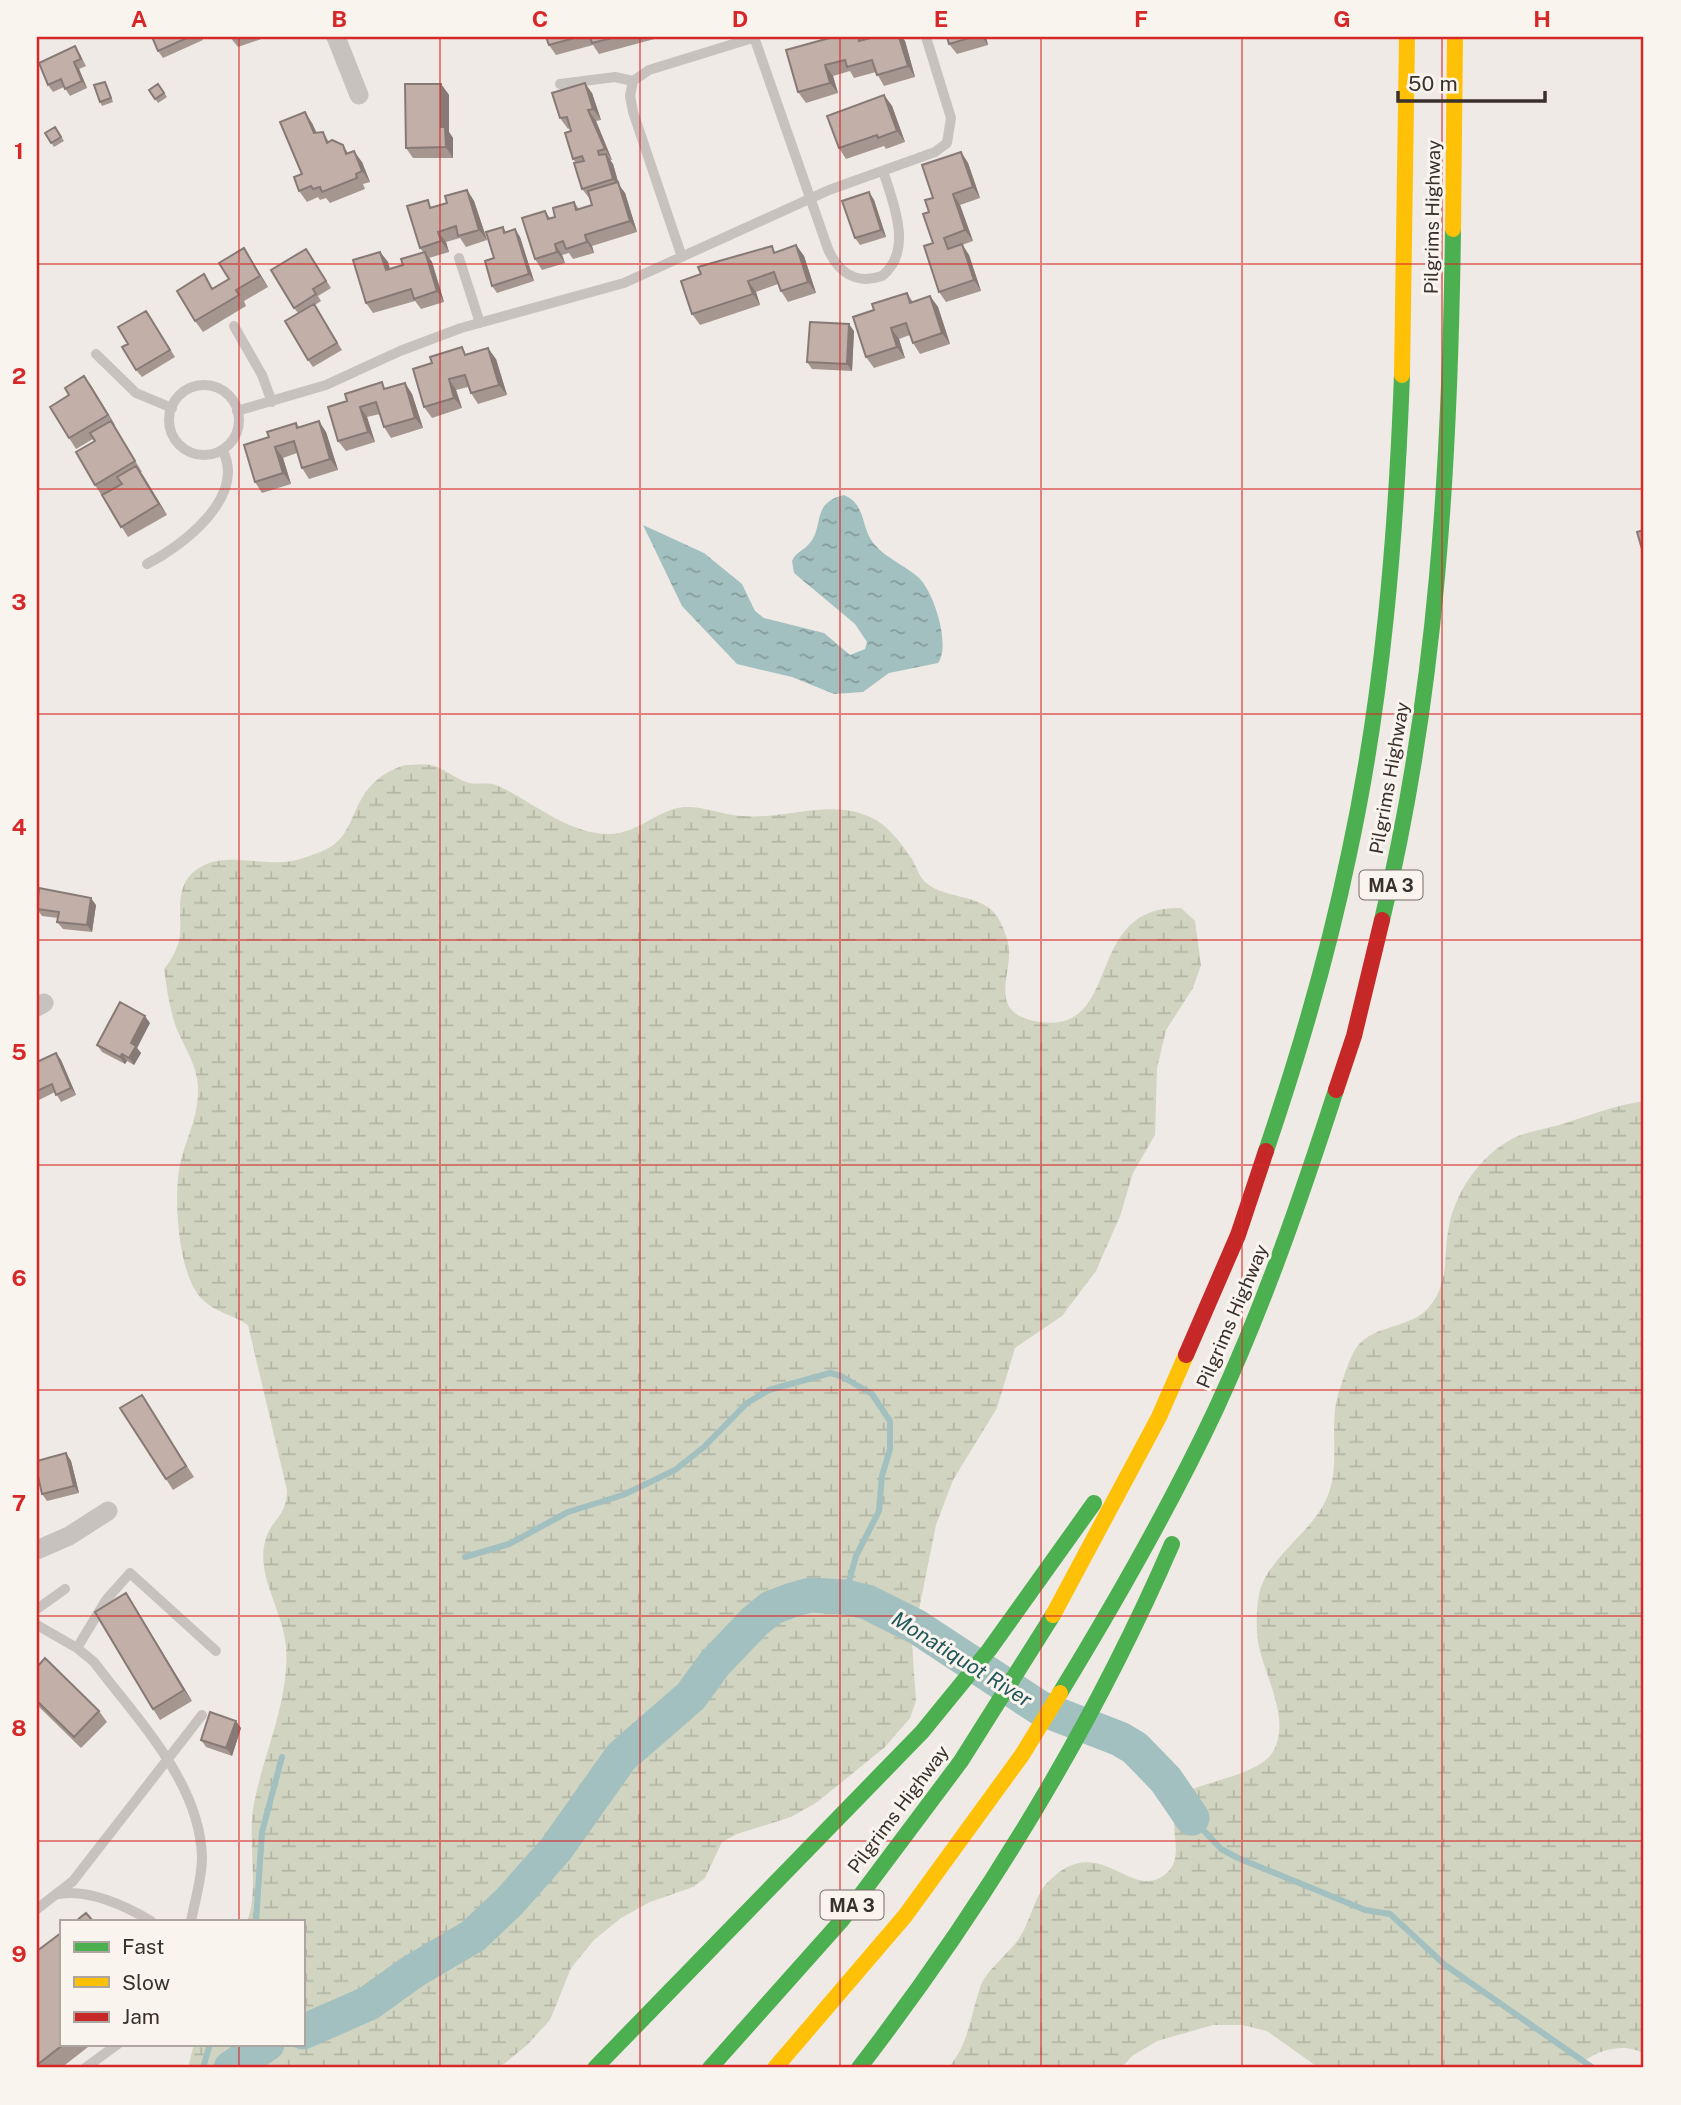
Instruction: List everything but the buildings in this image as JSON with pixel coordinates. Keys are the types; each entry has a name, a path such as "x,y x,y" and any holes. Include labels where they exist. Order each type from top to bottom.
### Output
{"highway":[{"name":"Pilgrims Highway","path":"710,2068 829,1934 895,1850 981,1732 1034,1649 1139,1458 1219,1284 1273,1138 1320,979 1359,807 1376,701 1392,559 1400,440 1407,37"},
{"name":"Pilgrims Highway","path":"775,2068 823,2015 914,1904 1022,1756 1076,1673 1190,1464 1272,1277 1322,1142 1363,1004 1401,840 1423,710 1435,613 1447,471 1455,37"},
{"path":"1198,1482 1272,1277"},
{"path":"595,2068 942,1709 1079,1526 1133,1442 1219,1284"},
{"path":"859,2068 963,1926 1055,1776 1179,1529"}],"street":[{"path":"336,37 359,95"},
{"path":"37,1550 69,1536 108,1511"}],"lane":[{"path":"560,84 615,78 633,81 649,70 754,37 828,249 841,271 855,278 882,276 893,266 899,236 896,215 883,171"},
{"path":"237,411 326,385 400,351 480,323 616,285 808,198 935,152 947,143 951,118 926,37"},
{"path":"633,81 630,96 633,111 682,257"},
{"path":"459,258 480,323"},
{"path":"234,326 262,375 272,402"},
{"path":"96,354 136,393 172,408"},
{"path":"207,385 225,393 237,411 237,432 223,451 204,457 184,449 172,428 172,408 183,390 207,385"},
{"path":"147,564 190,535 214,509 228,471 223,451"},
{"path":"77,1648 106,1600 130,1573 216,1651"},
{"path":"37,1609 65,1589"},
{"path":"37,1625 77,1648 94,1662 168,1762 185,1794 201,1845 200,1875 191,1920"},
{"path":"37,1909 73,1881 202,1715"},
{"path":"58,1894 84,1894 131,1910 149,1920"},
{"path":"85,2068 115,2046"}],"green space":[{"path":"405,765 431,765 469,783 496,785 565,823 595,833 628,831 682,807 742,816 827,809 860,813 881,823 891,832 912,859 925,882 944,892 976,901 994,913 1002,926 1009,948 1005,994 1007,1003 1024,1018 1040,1022 1066,1020 1084,1009 1115,946 1129,926 1150,913 1181,908 1195,921 1201,965 1193,988 1166,1030 1157,1068 1155,1135 1133,1173 1120,1216 1096,1271 1062,1316 1015,1348 997,1408 953,1480 936,1525 912,1644 916,1701 910,1718 885,1747 816,1803 791,1817 737,1834 722,1842 705,1878 693,1887 650,1902 621,1918 594,1940 571,1968 550,2020 527,2045 499,2068 188,2068 194,2046 304,2046 304,1920 247,1920 253,1882 253,1809 280,1708 286,1668 284,1634 267,1581 263,1555 267,1534 284,1507 287,1490 248,1325 202,1299 187,1273 179,1235 178,1179 192,1127 198,1087 193,1065 173,1017 164,969 179,941 180,900 184,885 198,869 221,861 289,861 325,850 345,832 363,796 386,773"},
{"path":"1644,1101 1644,2054 1627,2048 1608,2050 1591,2057 1577,2068 1319,2068 1267,2031 1242,2025 1213,2025 1157,2041 1132,2056 1121,2068 948,2068 961,2049 984,1979 1018,1940 1047,1883 1065,1868 1082,1862 1097,1863 1138,1880 1150,1881 1163,1876 1174,1863 1175,1812 1184,1793 1246,1771 1258,1765 1274,1750 1278,1738 1278,1712 1257,1634 1257,1608 1263,1582 1326,1500 1333,1472 1337,1400 1354,1352 1368,1337 1423,1313 1436,1297 1445,1268 1452,1213 1471,1176 1500,1146 1518,1136"}],"water":[{"path":"844,495 860,510 874,544 924,584 935,606 942,632 942,655 938,663 889,673 863,692 834,694 792,677 737,664 682,606 643,525 704,553 742,584 755,611 764,618 824,633 850,655 865,649 867,642 855,624 794,573 792,561 813,539 826,504"}],"waterway":[{"path":"465,1557 509,1544 568,1512 623,1495 675,1470 704,1447 747,1403 769,1390 830,1373 841,1376 872,1394 890,1421 890,1449 882,1476 879,1511 856,1556 845,1597"},
{"name":"Monatiquot River","path":"304,2032 369,2003 412,1972 473,1936 509,1902 556,1849 621,1757 691,1696 715,1663 754,1622 771,1608 810,1595 845,1597 867,1602 917,1627 1040,1708 1120,1739 1135,1748 1166,1780 1192,1818"},
{"path":"256,1920 262,1832 282,1757"},
{"name":"Monatiquot River","path":"1192,1818 1221,1849 1238,1858 1365,1910 1390,1914 1445,1965 1593,2068"},
{"path":"203,2068 209,2046"},
{"name":"Monatiquot River","path":"231,2068 264,2046"}],"traffic: fast":[{"path":"1382,920 1416,749 1437,577 1444,490 1453,229"},
{"path":"1266,1151 1322,967 1361,795 1379,676 1392,556 1402,375"},
{"path":"1060,1693 1142,1553 1216,1409 1281,1251 1336,1090"},
{"path":"595,2068 922,1732 989,1650 1094,1503"},
{"path":"859,2068 949,1944 1032,1816 1106,1682 1172,1544"},
{"path":"710,2068 842,1920 961,1761 1053,1615"}],"traffic: slow":[{"path":"1402,375 1407,37"},
{"path":"1453,229 1455,37"},
{"path":"1053,1615 1159,1417 1186,1355"},
{"path":"775,2068 905,1916 1022,1755 1060,1693"}],"traffic: jam":[{"path":"1336,1090 1354,1036 1382,920"},
{"path":"1186,1355 1238,1235 1266,1151"}]}
